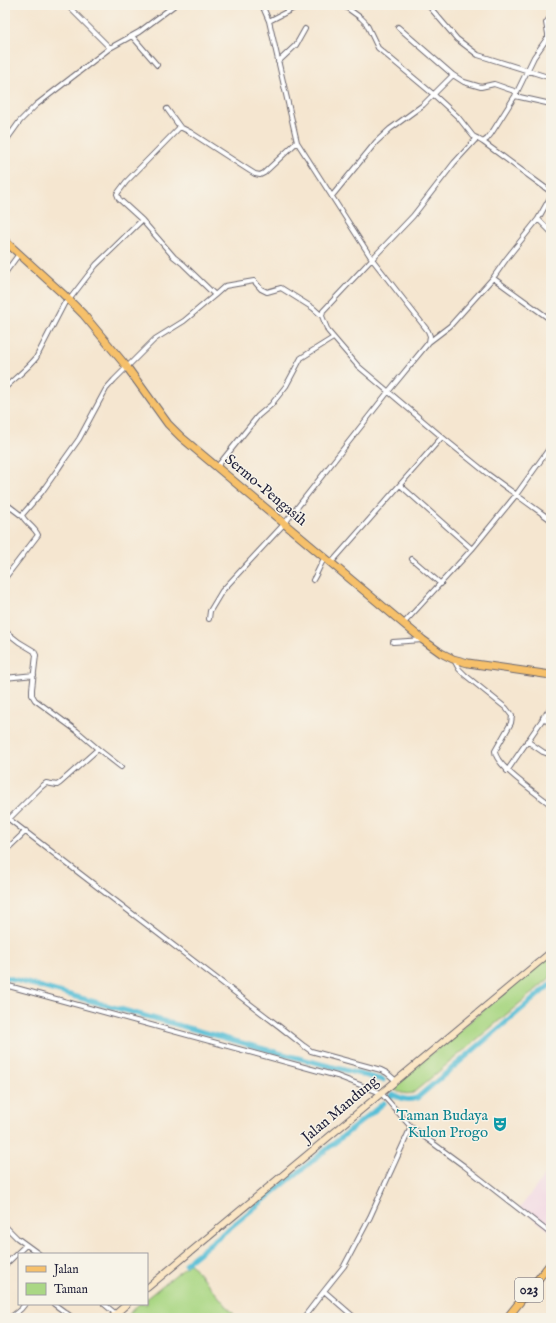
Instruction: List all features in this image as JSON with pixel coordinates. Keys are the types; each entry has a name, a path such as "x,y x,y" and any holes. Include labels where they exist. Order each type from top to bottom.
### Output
{"main road":[{"name":"Sermo-Pengasih","path":"5,242 69,300 97,330 127,367 168,424 181,437 286,523 423,640 441,653 453,659 468,663 551,675"},
{"name":"Jalan Mandung","path":"148,1287 395,1080 551,952"},
{"name":"023","path":"510,1317 551,1263"},
{"path":"113,1316 126,1305"}],"street":[{"path":"67,5 110,48"},
{"path":"5,142 27,113 70,78 110,48 132,36 175,5"},
{"path":"262,5 269,21 297,142 372,259 429,334 434,338"},
{"path":"269,21 300,5"},
{"path":"343,5 366,23 378,48 433,94 477,138 551,192"},
{"path":"428,5 457,39 478,55 551,78"},
{"path":"483,142 492,134 516,94 534,57 548,37 546,23 551,16"},
{"path":"398,27 452,75 464,82 480,87 494,84 516,94 551,104"},
{"path":"278,62 296,45 305,29"},
{"path":"132,36 157,66"},
{"path":"332,196 376,142 422,104 452,75"},
{"path":"167,108 180,128 190,132 255,174 260,175 264,173 297,142"},
{"path":"180,128 126,182 117,194 118,199 142,220 171,254 215,295"},
{"path":"322,316 323,311 413,216 454,163 477,138"},
{"path":"209,619 210,611 222,591 286,523 429,342 450,326 493,278 538,219 551,196"},
{"path":"538,219 551,232"},
{"path":"5,388 36,358 48,337 61,308 96,265 142,220"},
{"path":"5,273 16,252"},
{"path":"493,278 551,320"},
{"path":"22,516 79,439 106,389 114,380 155,339 184,321 225,286 254,281 261,289 267,292 281,288 313,308 322,316 328,331 333,338 358,366 442,437 551,520"},
{"path":"429,334 429,342"},
{"path":"217,467 258,416 271,405 286,386 301,358 333,338"},
{"path":"332,562 442,437"},
{"path":"404,623 472,549 516,494 551,446"},
{"path":"400,486 472,549"},
{"path":"5,503 22,516 35,529 38,535 5,578"},
{"path":"314,580 320,570 320,564 325,557"},
{"path":"412,559 440,584"},
{"path":"5,630 19,642 34,651 36,655 32,695 35,700 77,731 121,767"},
{"path":"393,642 423,640"},
{"path":"453,659 459,670 506,708 512,716 511,723 495,751 498,761 507,771 551,805"},
{"path":"5,678 34,675"},
{"path":"507,771 551,707"},
{"path":"543,717 551,725"},
{"path":"527,741 543,752 551,755"},
{"path":"10,819 46,783 56,785 60,783 98,749"},
{"path":"5,816 304,1046 318,1053 381,1070 395,1080"},
{"path":"5,851 26,831"},
{"path":"5,985 337,1076 381,1093 411,1127 551,1234"},
{"path":"304,1317 344,1266 370,1217 411,1127"},
{"path":"5,1226 37,1253"},
{"path":"5,1265 26,1245"},
{"path":"324,1291 355,1318"},
{"path":"10,1318 24,1305"},
{"path":"55,1305 73,1318"},
{"path":"105,1305 113,1316"}],"shaded area":[{"path":"551,1167 551,1232 520,1208"}],"green space":[{"path":"551,954 551,977 413,1093 401,1093 391,1087"},
{"path":"190,1263 237,1318 124,1318 138,1305 148,1305 148,1297"}],"waterway":[{"path":"5,977 275,1052 383,1080"},
{"path":"390,1097 393,1094 405,1099 417,1098 551,984"},
{"path":"185,1264 384,1103"}],"place":[{"name":"Taman Budaya Kulon Progo","path":"500,1124"}]}
